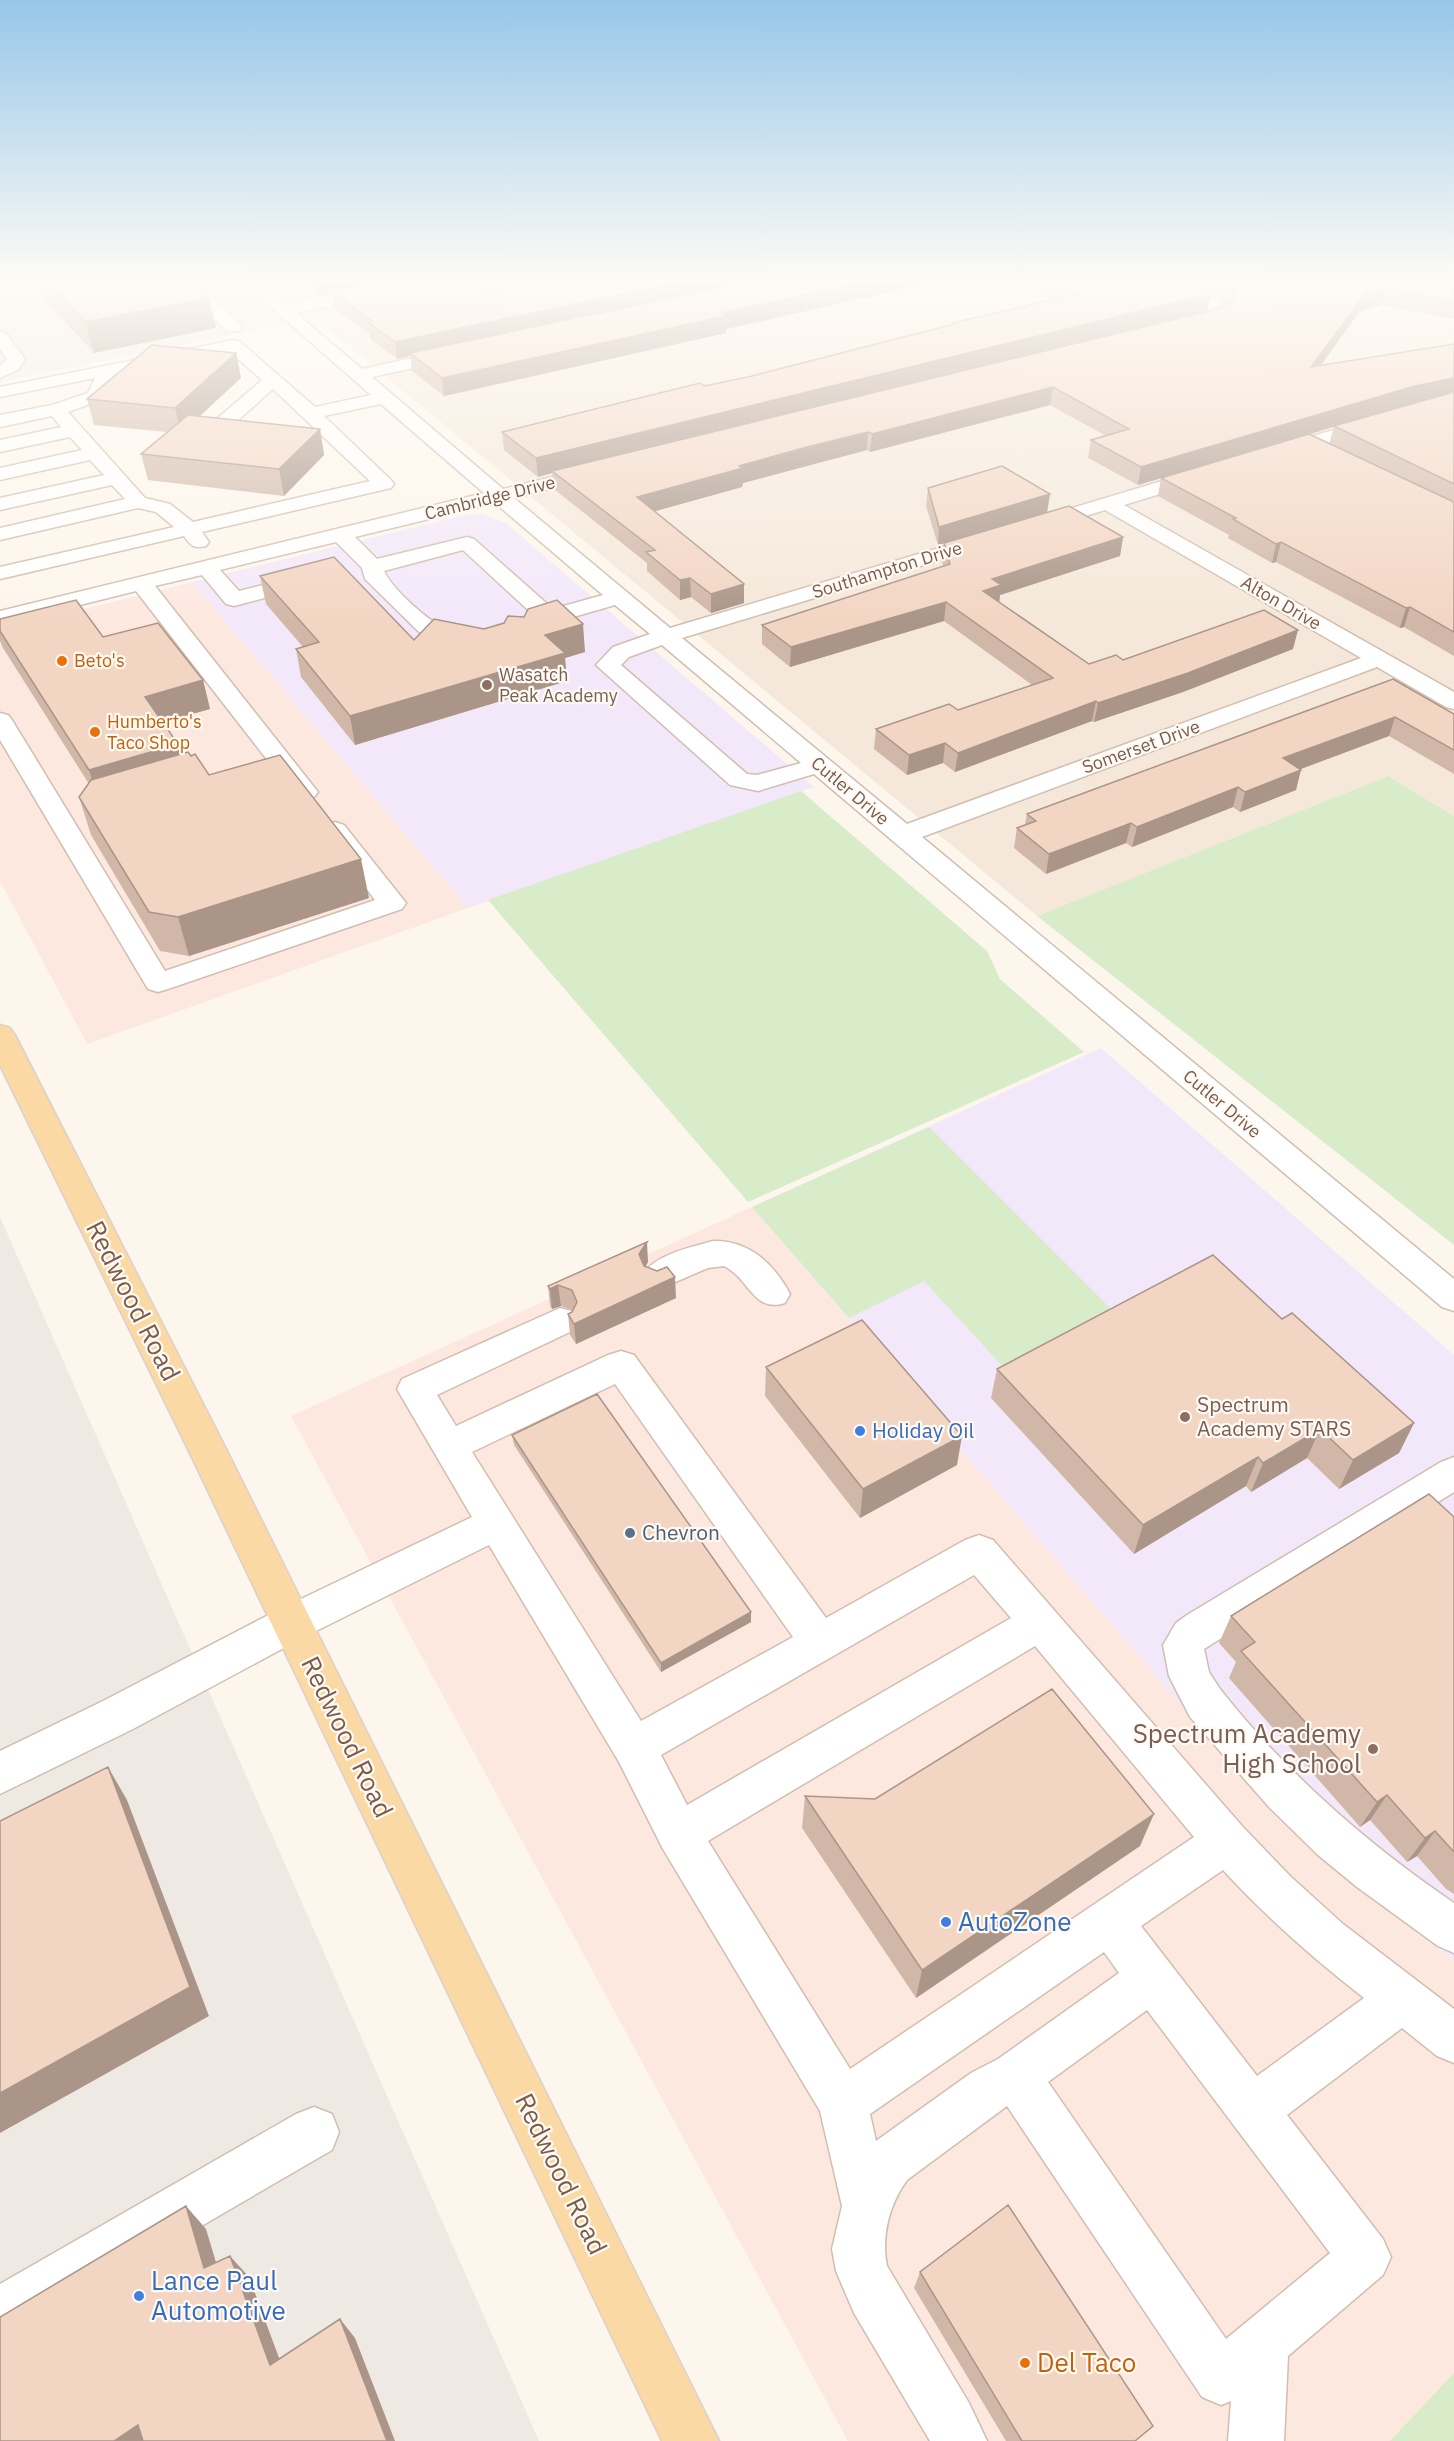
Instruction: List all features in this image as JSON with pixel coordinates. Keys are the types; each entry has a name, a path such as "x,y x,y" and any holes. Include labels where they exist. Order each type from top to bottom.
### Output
{"main road":[{"name":"Redwood Road","path":"0,1035 292,1623 691,2441"}],"street":[{"path":"0,421 56,410 95,395"},
{"path":"256,395 219,427 273,432"},
{"path":"0,573 384,483 290,395"},
{"name":"Cutler Drive","path":"381,395 1454,1298"},
{"path":"311,413 385,398"},
{"path":"1262,457 1454,401"},
{"path":"56,410 138,502"},
{"path":"0,446 74,430"},
{"path":"306,435 338,439"},
{"path":"1306,443 1328,454"},
{"path":"0,474 95,453"},
{"name":"Cambridge Drive","path":"0,618 612,468"},
{"name":"Southampton Drive","path":"819,765 758,783 739,780 607,665 621,652 666,636 1217,470"},
{"path":"0,504 117,478"},
{"path":"0,534 138,502 164,508 189,529 234,599 324,575"},
{"name":"Alton Drive","path":"1107,503 1454,702"},
{"path":"341,535 371,565 373,574 434,633 456,641 489,639"},
{"path":"346,569 467,543 549,617"},
{"path":"0,720 72,817 158,984 392,903 266,759 141,583"},
{"path":"529,627 549,617 620,597"},
{"name":"Somerset Drive","path":"903,835 1379,659"},
{"path":"659,1276 702,1257 727,1253 746,1262 773,1294"},
{"path":"560,1321 415,1389 634,1748 679,1834 843,2103 866,2203"},
{"path":"449,1446 621,1365 819,1642"},
{"path":"1441,1492 1201,1628 1183,1645 1183,1660 1198,1694 1211,1712 1296,1805 1389,1885 1454,1930"},
{"path":"0,1773 118,1715 292,1623 495,1523"},
{"path":"634,1748 980,1552 1226,1841 1274,1892 1327,1940 1401,2000 1454,2039"},
{"path":"679,1834 1040,1622"},
{"path":"843,2103 1226,1841"},
{"path":"1015,2076 1221,2378 1365,2257 1108,1921"},
{"path":"959,2441 950,2422 873,2294 862,2271 858,2249 866,2203 874,2182 889,2162 988,2090 1015,2076 1152,1978"},
{"path":"1252,2110 1401,2000"},
{"path":"0,2313 314,2132"},
{"path":"1256,2441 1262,2344"}],"shaded area":[{"path":"408,395 1454,395 1454,816 1388,776 1037,916"},
{"name":"Wasatch Peak Academy","path":"482,514 506,523 814,787 468,908 192,582 465,515"},
{"path":"192,582 468,908 87,1044 0,881 0,630"},
{"path":"1101,1048 1454,1355 1454,1961 1328,1865 1269,1807 752,1207"},
{"path":"752,1207 1269,1807 1328,1865 1454,1961 1454,2441 848,2441 291,1416"},
{"path":"0,1217 539,2441 0,2441"}],"green space":[{"path":"1388,776 1454,816 1454,1245 1037,916"},
{"path":"801,791 987,951 1000,979 1084,1052 748,1202 488,900"},
{"path":"929,1127 1114,1312 1005,1369 924,1281 849,1318 752,1207"},
{"path":"1454,2373 1454,2441 1390,2441"}],"building":[{"path":"92,395 190,395 175,408 87,399"},
{"path":"652,395 795,395 536,458 502,432"},
{"path":"864,395 1023,395 872,434 868,432 807,447 739,466 743,468 637,497 744,584 711,594 690,578 680,580 646,552 655,550 552,471"},
{"path":"1067,395 1385,395 1141,467 1091,440 1129,429"},
{"path":"1444,395 1454,395 1454,484 1334,426"},
{"path":"188,415 320,429 279,469 141,454"},
{"path":"1309,434 1454,502 1454,632 1410,607 1406,608 1281,542 1276,544 1233,519 1236,518 1161,478"},
{"path":"1002,466 1050,494 939,527 928,488"},
{"path":"1069,506 1123,537 992,579 1001,585 983,591 1089,664 1116,655 1123,660 1264,610 1298,630 1188,673 1098,703 1096,701 958,753 945,743 909,755 876,729 949,704 958,710 1053,678 946,602 791,647 762,625 950,564 944,543"},
{"path":"334,557 414,640 434,619 484,629 504,623 508,616 524,617 528,609 557,600 583,624 545,635 565,653 350,716 296,649 319,642 260,576"},
{"path":"76,600 103,637 158,623 203,680 145,697 178,744 89,770 0,631 0,619"},
{"path":"1393,679 1454,714 1454,750 1395,717 1283,758 1301,770 1245,792 1238,787 1137,827 1131,823 1049,854 1017,828 1036,821 1027,814"},
{"path":"188,752 191,756 195,754 209,775 280,755 361,859 178,917 149,912 79,797 91,780"},
{"path":"647,1242 639,1254 644,1266 657,1271 667,1267 675,1277 574,1324 568,1314 572,1312 577,1302 572,1290 558,1285 550,1289 548,1286"},
{"name":"Spectrum Academy STARS","path":"1213,1255 1282,1319 1292,1313 1414,1423 1353,1460 1320,1429 1263,1463 1258,1457 1143,1525 997,1369"},
{"name":"Holiday Oil","path":"862,1320 962,1436 863,1489 766,1367"},
{"name":"Chevron","path":"597,1394 751,1612 661,1663 512,1435"},
{"name":"Spectrum Academy High School","path":"1429,1494 1454,1517 1454,1852 1435,1831 1425,1838 1387,1795 1377,1802 1241,1651 1255,1642 1231,1616"},
{"name":"AutoZone","path":"1052,1689 1154,1814 922,1970 805,1796 875,1799"},
{"path":"108,1767 190,1987 0,2093 0,1821"},
{"name":"Del Taco","path":"1008,2205 1153,2426 1135,2441 1022,2441 920,2272"},
{"path":"186,2206 204,2268 230,2256 270,2365 340,2319 387,2441 143,2441 138,2425 114,2441 0,2441 0,2317"}],"place":[{"name":"Beto's","path":"62,661"},
{"name":"Wasatch Peak Academy","path":"487,685"},
{"name":"Humberto's Taco Shop","path":"95,732"},
{"name":"Spectrum Academy STARS","path":"1185,1417"},
{"name":"Holiday Oil","path":"860,1431"},
{"name":"Chevron","path":"630,1533"},
{"name":"Spectrum Academy High School","path":"1373,1749"},
{"name":"AutoZone","path":"946,1922"},
{"name":"Lance Paul Automotive","path":"139,2296"},
{"name":"Del Taco","path":"1025,2363"}]}
